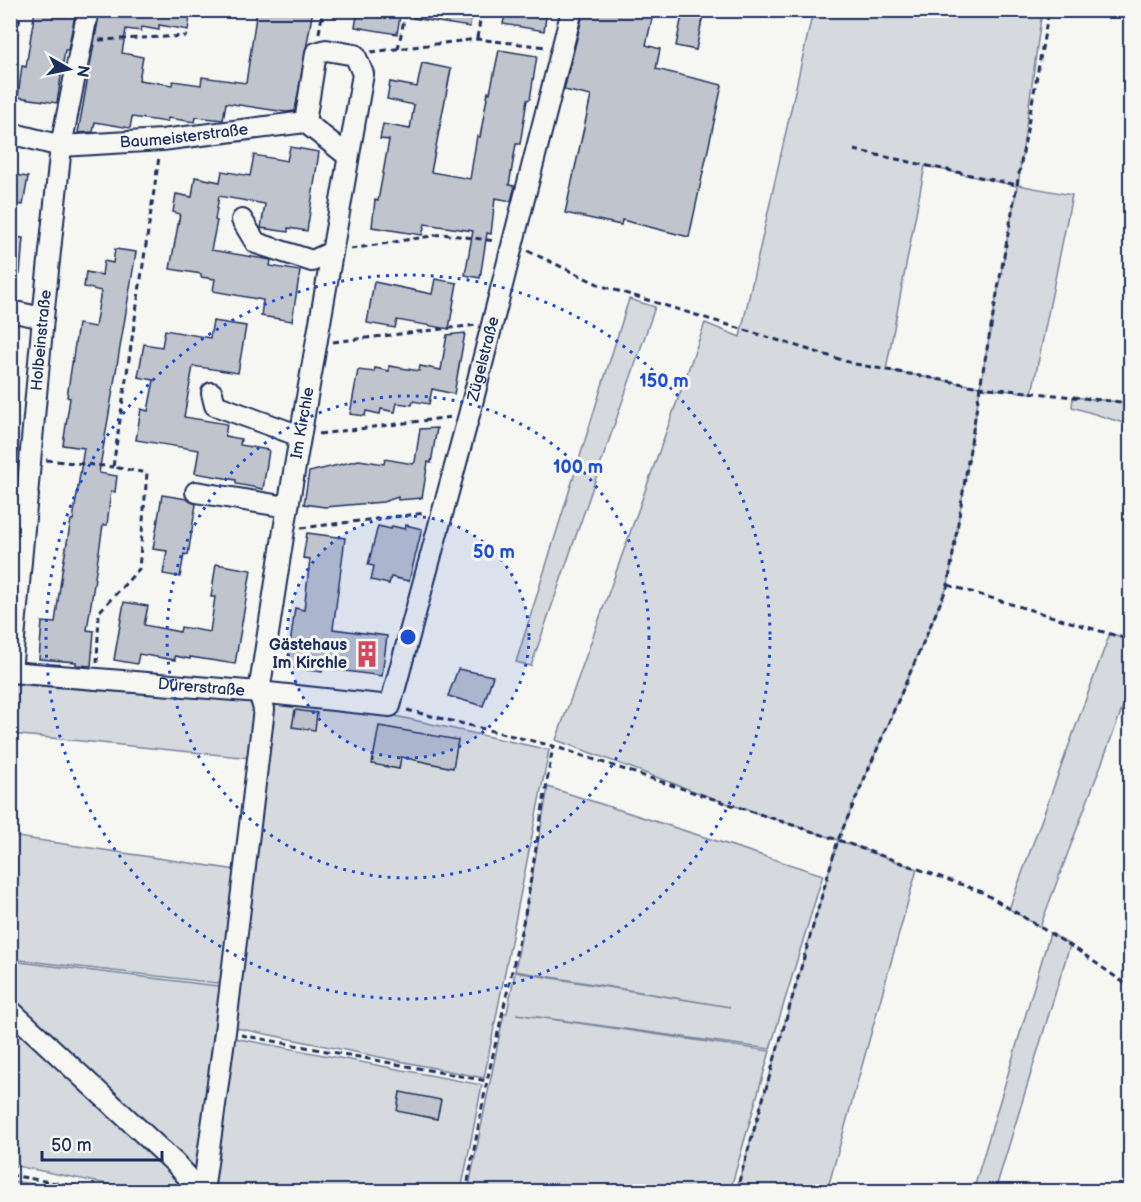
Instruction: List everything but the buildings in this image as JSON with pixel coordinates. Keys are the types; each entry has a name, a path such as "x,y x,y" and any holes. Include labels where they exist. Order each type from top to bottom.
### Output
{"street":[{"name":"Holbeinstraße","path":"11,672 19,494 32,458 43,318 61,146 88,10"},
{"name":"Zügelstraße","path":"390,706 469,415 572,10"},
{"path":"348,156 305,122 316,53 326,50 355,56 359,64"},
{"name":"Im Kirchle","path":"203,1191 225,1032 264,709 259,692 287,507 363,74 359,64"},
{"name":"Baumeisterstraße","path":"10,133 61,146 162,140 305,122"},
{"path":"242,220 256,243 312,261 332,252"},
{"path":"10,311 43,318"},
{"path":"212,393 215,405 300,436"},
{"path":"196,492 287,507"},
{"name":"Dürerstraße","path":"11,672 259,692 390,706"},
{"path":"10,1010 203,1191"}],"path":[{"path":"10,76 21,10"},
{"path":"398,49 405,10"},
{"path":"477,39 482,10"},
{"path":"736,1191 838,840 948,585 980,387 1048,10"},
{"path":"82,41 187,36"},
{"path":"359,64 372,51 477,39 562,49"},
{"path":"113,467 162,140"},
{"path":"854,150 1017,185"},
{"path":"332,252 443,234 512,243 602,286 855,364 980,387 1131,403"},
{"path":"316,344 492,323"},
{"path":"300,436 469,415"},
{"path":"32,458 147,473 139,569 99,612 96,680"},
{"path":"284,530 442,511"},
{"path":"948,585 1131,640"},
{"path":"390,706 553,746 838,840 982,892 1076,949 1131,987"},
{"path":"466,1191 487,1081 525,914 553,746"},
{"path":"225,1032 487,1081"},
{"path":"10,1175 108,1191"}],"shaded area":[{"path":"813,11 1042,11 1018,185 1072,195 1032,393 980,388 948,585 838,840 726,803 556,740 705,323 740,337","holes":["925,166 1017,186 980,387 886,370"]},
{"path":"629,299 655,307 531,666 516,662"},
{"path":"1073,397 1130,403 1130,425 1072,407"},
{"path":"1110,633 1130,640 1130,688 1040,927 1009,909"},
{"path":"10,684 254,702 251,758 11,734"},
{"path":"269,704 391,715 549,750 484,1078 231,1027"},
{"path":"548,787 823,875 770,1049 516,1014 770,1051 730,1191 468,1191 504,1013 507,1013 515,972 730,1007 515,971"},
{"path":"11,836 236,870 225,984 11,959"},
{"path":"838,840 917,869 827,1191 736,1191"},
{"path":"1050,933 1070,945 995,1191 973,1191"},
{"path":"11,961 226,987 200,1175 185,1191 142,1191 11,1165"},
{"path":"229,1037 482,1085 461,1191 217,1192 212,1184"},
{"path":"11,1181 89,1191 11,1191"}],"place":[{"name":"Gästehaus Im Kirchle","path":"367,654"}]}
